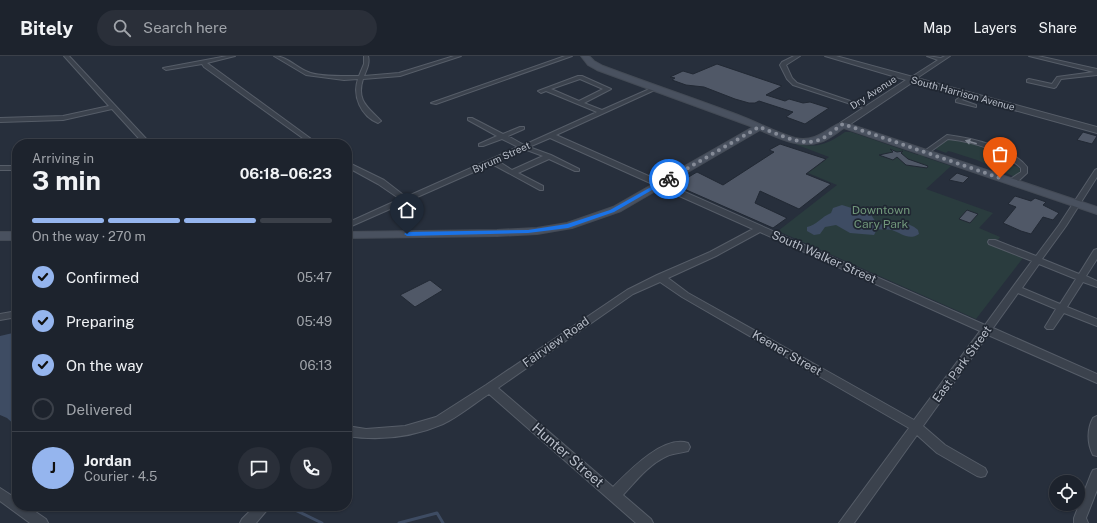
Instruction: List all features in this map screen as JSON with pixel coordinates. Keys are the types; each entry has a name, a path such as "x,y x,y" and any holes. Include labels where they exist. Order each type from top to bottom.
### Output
{"main road":[{"path":"585,56 591,63 600,68 758,126"},
{"path":"843,124 1097,211"},
{"name":"Dry Avenue","path":"758,126 793,140 808,142 821,139 843,124"},
{"path":"352,235 497,233 557,228 602,215 660,184 758,126"},
{"path":"0,236 12,236"}],"street":[{"path":"66,56 143,139"},
{"path":"166,68 204,63 233,56"},
{"path":"276,56 302,71 314,75 361,78 400,74 459,56"},
{"path":"366,56 367,64 357,89 358,97 363,107 378,121"},
{"path":"434,103 570,56"},
{"path":"798,56 784,62 783,66 795,84 868,108"},
{"name":"South Harrison Avenue","path":"828,56 1097,130"},
{"path":"929,56 942,60"},
{"name":"Dry Avenue","path":"843,124 948,56"},
{"path":"1031,56 1097,72"},
{"path":"204,63 223,79 308,139"},
{"path":"1029,82 1054,86 1059,78 1097,72"},
{"path":"578,103 608,89 580,77 543,90 601,112"},
{"name":"Byrum Street","path":"352,224 656,88"},
{"path":"967,94 958,101 974,106"},
{"path":"0,120 63,118 113,106"},
{"path":"470,119 523,147 549,156 577,170"},
{"path":"481,145 522,128"},
{"name":"South Walker Street","path":"550,135 1097,379"},
{"path":"925,153 947,137 986,146 1018,160 1024,167 1024,173 1012,182"},
{"path":"513,172 549,156"},
{"path":"492,161 540,188"},
{"path":"352,167 381,182 406,200"},
{"path":"0,168 12,168"},
{"name":"East Park Street","path":"846,523 915,426 1038,260 1097,171"},
{"name":"Fairview Road","path":"352,432 380,434 416,428 451,414 630,292 713,254 761,228"},
{"path":"992,242 1097,284"},
{"path":"1050,327 1097,252"},
{"name":"Keener Street","path":"660,277 684,295 915,426 941,449 981,472"},
{"path":"1016,289 1097,323"},
{"path":"0,317 12,315"},
{"name":"Hunter Street","path":"490,388 646,523"},
{"path":"1097,421 1094,436 1097,451"},
{"path":"614,495 653,456 669,448 684,447"},
{"path":"1081,523 1080,518 1097,474"},
{"path":"0,494 12,502"},
{"path":"24,511 41,523"},
{"path":"247,523 258,511"}],"green space":[{"name":"Downtown Cary Park","path":"845,132 851,132 918,155 919,152 927,156 924,157 951,166 926,189 993,213 979,228 1000,237 994,246 1023,258 976,319 778,231 837,185 808,173 829,157 787,141 811,146 818,145 831,141"},
{"path":"946,138 964,140 1016,160 1019,164 1010,162 1008,164 1018,167 1022,171 1015,177 977,160 948,151 946,153 933,148"}],"water":[{"path":"842,205 871,214 875,221 880,224 911,225 918,230 919,234 908,237 892,230 877,229 874,235 850,233 836,225 825,227 820,234 814,235 807,231 807,227 814,225 831,213 833,208"},
{"path":"12,333 12,422 0,415 0,336"}],"building":[{"path":"717,64 782,86 766,95 785,101 789,99 803,103 810,102 829,108 805,124 786,117 793,112 759,101 749,103 704,87 686,85 672,80 675,78 670,77 683,71 693,74"},
{"path":"1083,132 1097,136 1092,144 1077,140"},
{"path":"780,144 826,159 806,174 831,184 799,209 760,191 755,203 787,218 773,228 675,185 697,172 723,185 774,152 769,150"},
{"path":"890,149 897,152 903,151 901,153 908,159 928,166 927,168 906,165 897,157 893,160 879,155 893,152"},
{"path":"957,173 969,177 963,183 949,180"},
{"path":"1015,196 1031,201 1035,198 1046,202 1043,205 1059,213 1053,220 1043,217 1031,234 1021,231 1003,223 1016,207 1008,204"},
{"path":"967,210 978,214 970,223 959,219"},
{"path":"430,280 443,290 415,307 400,295"}],"waterway":[{"path":"297,511 322,523"},
{"path":"399,523 437,513 443,523"}],"way so far":[{"path":"669,179 759,127 793,140 808,142 821,139 843,124 1000,178"}],"route":[{"path":"407,234 528,232 568,226 591,220 617,209 669,179"}]}
